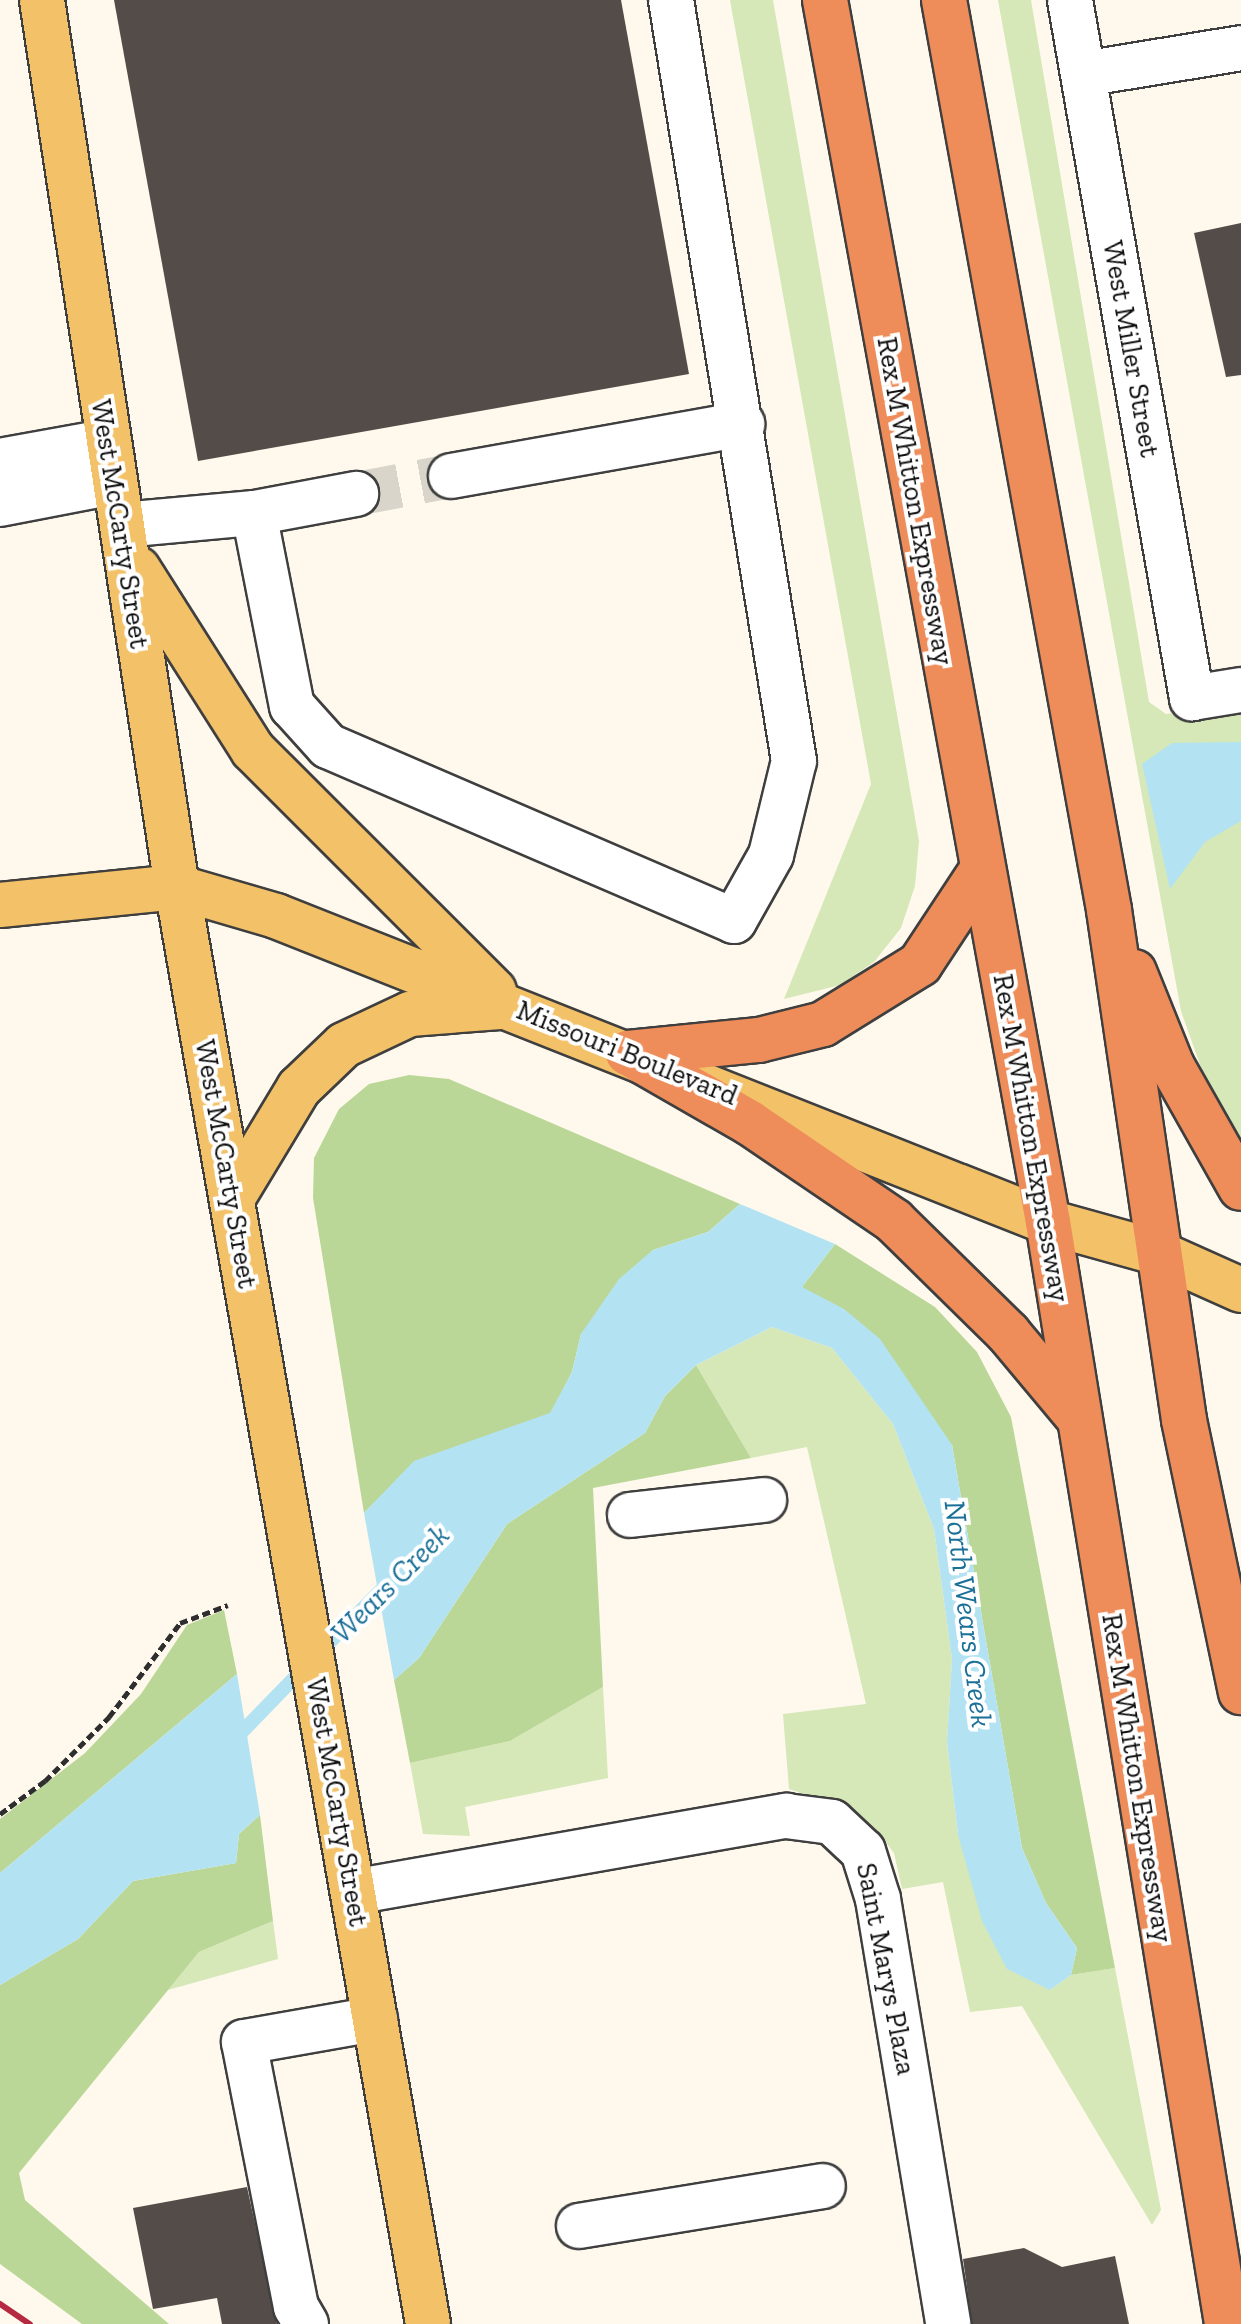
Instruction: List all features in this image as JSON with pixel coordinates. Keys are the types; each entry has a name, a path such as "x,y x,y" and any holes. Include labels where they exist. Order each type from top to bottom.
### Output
{"highway":[{"name":"Rex M Whitton Expressway","path":"825,0 1048,1222 1217,2280"},
{"path":"944,0 1109,910 1156,1252 1241,1692"},
{"path":"628,1053 759,1040 823,1024 920,964 982,870"},
{"path":"1109,910 1172,1066 1241,1188"},
{"path":"628,1053 750,1123 894,1221 1008,1333 1081,1420"},
{"path":"1217,2280 1218,2324"},
{"path":"1217,2280 1227,2324"}],"main road":[{"name":"West McCarty Street","path":"42,0 109,462 124,537 177,887 428,2324"},
{"path":"124,537 253,750 510,1006"},
{"name":"Missouri Boulevard","path":"0,905 177,887 276,916 510,1006 1048,1222 1156,1252 1241,1290"},
{"path":"232,1199 299,1088 344,1045 410,1014 510,1006"}],"street":[{"path":"254,513 292,706 328,746 734,921 771,855 794,761 742,424 671,0"},
{"name":"West Miller Street","path":"1070,0 1192,698 1241,690"},
{"path":"1083,74 1241,48"},
{"path":"451,476 742,424"},
{"path":"0,461 109,462"},
{"path":"0,504 109,462"},
{"path":"124,537 356,494"},
{"path":"630,1515 764,1500"},
{"name":"Saint Marys Plaza","path":"353,1892 786,1816 832,1822 863,1851 878,1899 948,2324"},
{"path":"306,2324 296,2307 244,2042 375,2019"},
{"path":"579,2226 823,2186"}],"path":[{"path":"0,1814 45,1781 109,1717 180,1623 228,1605"}],"green space":[{"path":"730,0 773,0 919,841 915,886 901,928 874,962 840,985 784,999 871,784"},
{"path":"998,0 1031,0 1149,702 1166,714 1241,705 1241,1148 1209,1090 1181,1011"},
{"path":"409,1075 449,1079 740,1204 708,1232 653,1250 581,1334 572,1372 551,1413 384,1493 364,1513 313,1198 314,1158 339,1109 369,1084"},
{"path":"835,1244 935,1307 977,1352 1011,1417 1115,1968 1071,1975 1077,1948 1046,1903 1022,1848 952,1445 802,1287"},
{"path":"772,1327 832,1348 893,1424 934,1529 952,1659 947,1742 958,1835 1050,1990 1071,1975 1115,1968 1161,2210 1152,2225 1022,2006 970,2012 943,1882 902,1889 894,1853 875,1828 844,1807 789,1789 783,1714 866,1704 807,1447 751,1458 696,1365"},
{"path":"696,1365 751,1458 593,1488 603,1687 510,1741 410,1763 394,1680 419,1658 507,1524 645,1433 665,1396"},
{"path":"224,1610 237,1674 0,1873 0,1819 85,1753 141,1694 187,1625"},
{"path":"603,1687 608,1778 465,1807 470,1836 423,1834 410,1763 510,1741"},
{"path":"260,1815 273,1921 199,1952 19,2173 25,2200 169,2324 82,2324 0,2264 0,1985 78,1939 133,1881 236,1863 239,1834"},
{"path":"273,1921 278,1959 168,1990 199,1952"}],"water":[{"path":"1241,742 1241,821 1205,842 1170,889 1142,764 1172,743"},
{"name":"North Wears Creek","path":"740,1204 835,1244 802,1287 844,1309 880,1339 952,1445 1022,1848 1046,1903 1077,1948 1071,1975 1050,1990 1007,1969 982,1921 958,1835 947,1742 952,1659 934,1529 893,1424 832,1348 772,1327 696,1365 665,1396 645,1433 507,1524 419,1658 394,1680 364,1513 414,1461 550,1413 572,1372 581,1334 619,1279 653,1250 708,1232"},
{"path":"237,1674 260,1815 239,1834 236,1863 133,1881 78,1939 0,1985 0,1873"}],"building":[{"path":"114,0 621,0 689,374 198,461"},
{"path":"1241,223 1241,375 1226,377 1194,233"},
{"path":"247,2187 277,2324 222,2324 217,2298 153,2309 133,2208"},
{"path":"1024,2248 1062,2267 1115,2256 1129,2324 972,2324 963,2259"}],"waterway":[{"name":"Wears Creek","path":"319,1653 389,1582"},
{"name":"Wears Creek","path":"233,1741 305,1667"}],"tunnel":[{"path":"356,494 451,476"}],"railway":[{"path":"0,2304 30,2324"}]}
